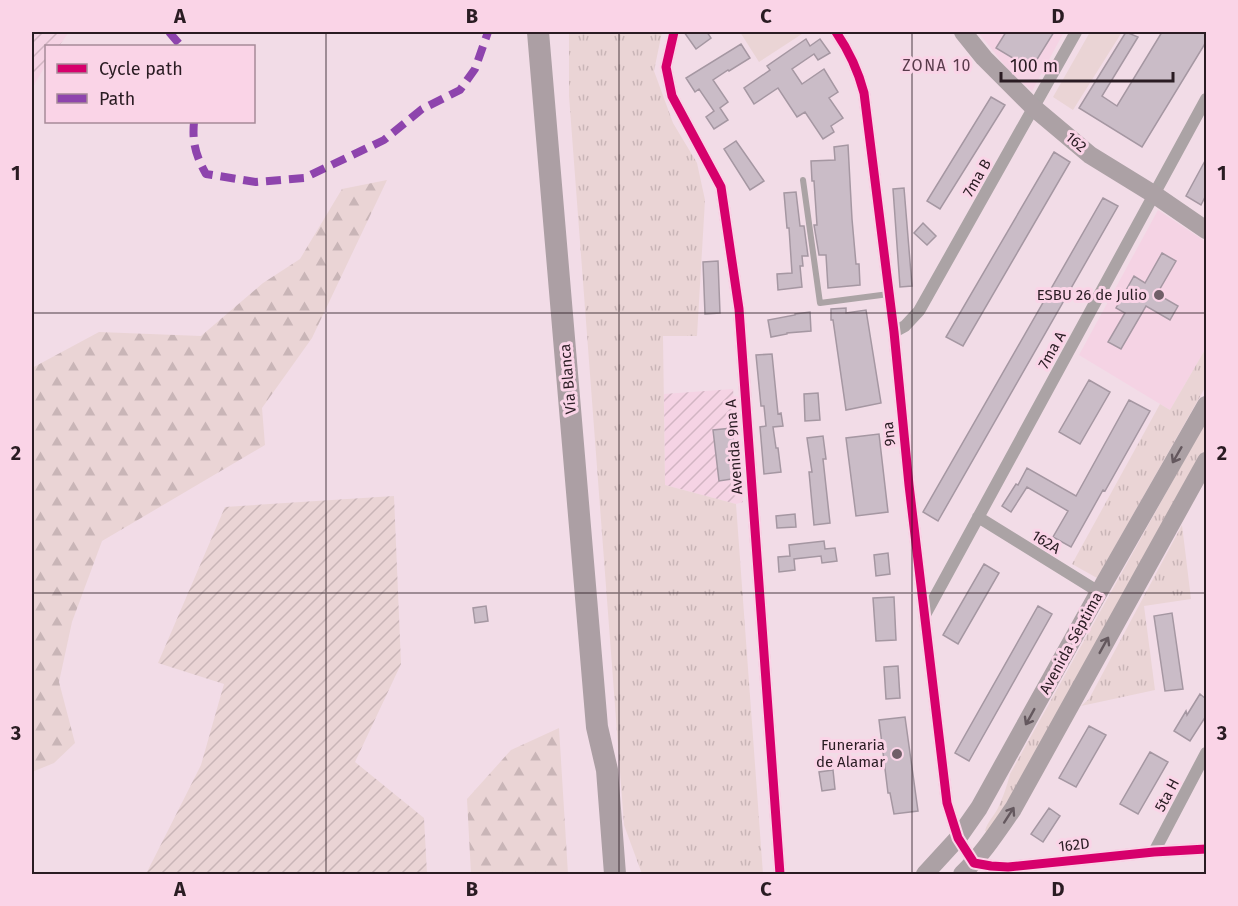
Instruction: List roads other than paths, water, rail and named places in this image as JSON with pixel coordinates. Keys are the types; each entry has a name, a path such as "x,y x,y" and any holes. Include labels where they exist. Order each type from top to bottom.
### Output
{"highway":[{"name":"Vía Blanca","path":"538,32 597,727 607,770 611,836 603,874"},
{"path":"544,87 553,32"},
{"name":"Vía Blanca","path":"597,727 591,774 603,874"},
{"path":"611,836 622,874"}],"main road":[{"name":"162","path":"963,32 984,58 1034,108 1090,154 1206,230"},
{"name":"Avenida Séptima","path":"925,874 958,838 979,808 1206,405"},
{"name":"Avenida Séptima","path":"968,869 992,840 1013,809 1206,461"}],"street":[{"name":"Avenida 9na A","path":"674,32 666,67 672,96 721,187 739,309 780,874"},
{"name":"9na","path":"836,32 849,51 864,93 894,332 909,485 947,803 958,838"},
{"name":"7ma B","path":"894,332 905,326 919,311 1076,32"},
{"name":"7ma A","path":"925,615 1206,99"},
{"name":"162A","path":"978,517 1099,592"},
{"name":"5ta H","path":"1154,852 1206,753"},
{"path":"958,838 968,869"},
{"name":"162D","path":"968,869 1206,849"}],"lane":[{"path":"803,180 820,303 889,294"}],"place":[{"name":"ESBU 26 de Julio","path":"1159,295"},
{"name":"Funeraria de Alamar","path":"897,754"}],"district":[{"name":"ZONA 10","path":"937,65"}]}
